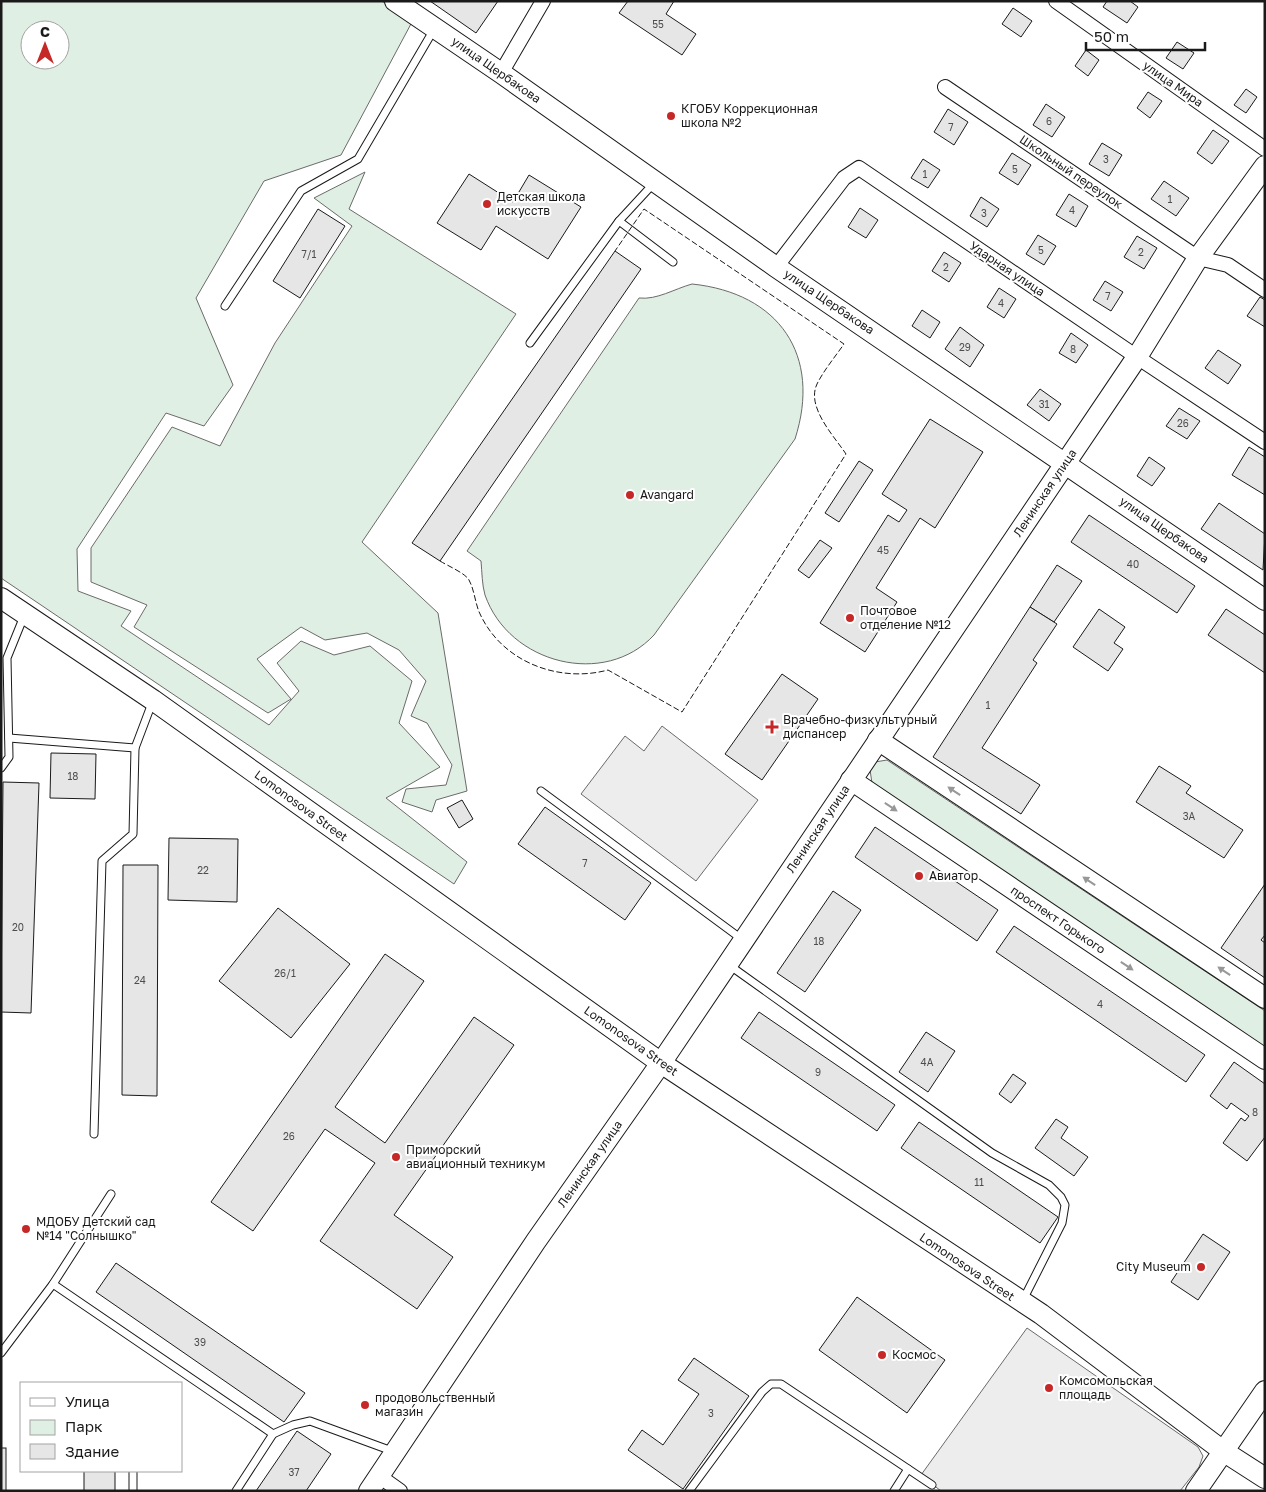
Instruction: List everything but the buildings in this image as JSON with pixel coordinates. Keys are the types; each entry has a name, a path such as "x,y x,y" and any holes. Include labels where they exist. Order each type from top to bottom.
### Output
{"main road":[{"name":"улица Щербакова","path":"395,1 776,266 1066,462 1265,600"},
{"name":"Ленинская улица","path":"374,1484 536,1241 661,1063 1066,462 1136,357 1198,258 1265,166"},
{"name":"Lomonosova Street","path":"1,598 153,700 661,1063 1041,1314 1223,1451 1265,1478"},
{"path":"878,740 1265,998"},
{"name":"проспект Горького","path":"850,780 1265,1059"},
{"path":"1196,1491 1265,1391"}],"street":[{"path":"501,73 543,1"},
{"name":"улица Мира","path":"1056,1 1265,148"},
{"name":"Школьный переулок","path":"945,86 1198,258"},
{"name":"Ударная улица","path":"776,266 844,178 859,168 1136,357 1265,442"},
{"path":"1198,258 1228,265 1265,290"},
{"path":"374,1484 400,1491"}],"lane":[{"path":"225,306 301,191 358,159 435,28"},
{"path":"530,343 619,221 655,182"},
{"path":"619,221 674,262"},
{"path":"1,768 10,757 4,658 25,614"},
{"path":"94,1134 102,861 133,834 134,748 153,700"},
{"path":"9,738 134,748"},
{"path":"541,791 743,940"},
{"path":"727,964 984,1147 1049,1185 1062,1197 1064,1205 1062,1223 1022,1303"},
{"path":"1,1352 53,1284 111,1194"},
{"path":"53,1284 273,1434"},
{"path":"689,1491 762,1392 771,1384 781,1384 932,1485"},
{"path":"236,1491 273,1434 310,1420 395,1452"},
{"path":"894,1491 908,1469"},
{"path":"133,1472 133,1491"}],"green space":[{"path":"1,1 382,1 412,22 341,155 264,181 196,298 233,385 204,426 166,413 77,549 78,591 131,611 121,626 269,725 299,691 277,663 301,641 334,655 370,646 412,681 399,723 440,767 386,798 467,862 454,884 1,578"},
{"path":"365,172 349,209 516,314 362,542 438,613 467,791 436,800 432,812 402,802 406,789 446,785 452,765 427,723 411,716 426,681 399,650 367,633 325,640 301,627 257,659 291,699 268,713 134,627 147,605 91,582 91,548 172,427 220,446 275,343 352,226 314,198"},
{"name":"Avangard","path":"692,284 723,290 749,300 770,315 786,333 797,355 803,381 802,409 795,439 654,635 634,651 610,661 585,664 560,661 536,652 515,638 497,619 485,595 481,561 467,551 639,298 659,296"},
{"path":"887,760 1265,1011 1265,1049 872,783 870,770 875,762"}],"shaded area":[{"path":"662,726 758,800 696,881 581,794 625,736 644,751"},
{"name":"Комсомольская площадь","path":"1027,1328 1198,1447 1203,1456 1199,1467 1180,1491 941,1491 921,1475"}],"fence":[{"path":"440,561 467,577 473,589 479,612 491,632 504,646 519,657 535,666 571,674 608,670 682,712 846,454 823,421 815,402 817,384 844,344 644,209 615,251"}],"place":[{"name":"КГОБУ Коррекционная школа №2","path":"671,116"},
{"name":"Детская школа искусств","path":"487,204"},
{"name":"Avangard","path":"630,495"},
{"name":"Почтовое отделение №12","path":"850,618"},
{"name":"Врачебно-физкультурный диспансер","path":"772,727"},
{"name":"Авиатор","path":"919,876"},
{"name":"Приморский авиационный техникум","path":"396,1157"},
{"name":"МДОБУ Детский сад №14 \"Солнышко\"","path":"26,1229"},
{"name":"City Museum","path":"1201,1267"},
{"name":"Космос","path":"882,1355"},
{"name":"Комсомольская площадь","path":"1049,1388"},
{"name":"продовольственный магазин","path":"365,1405"}]}
